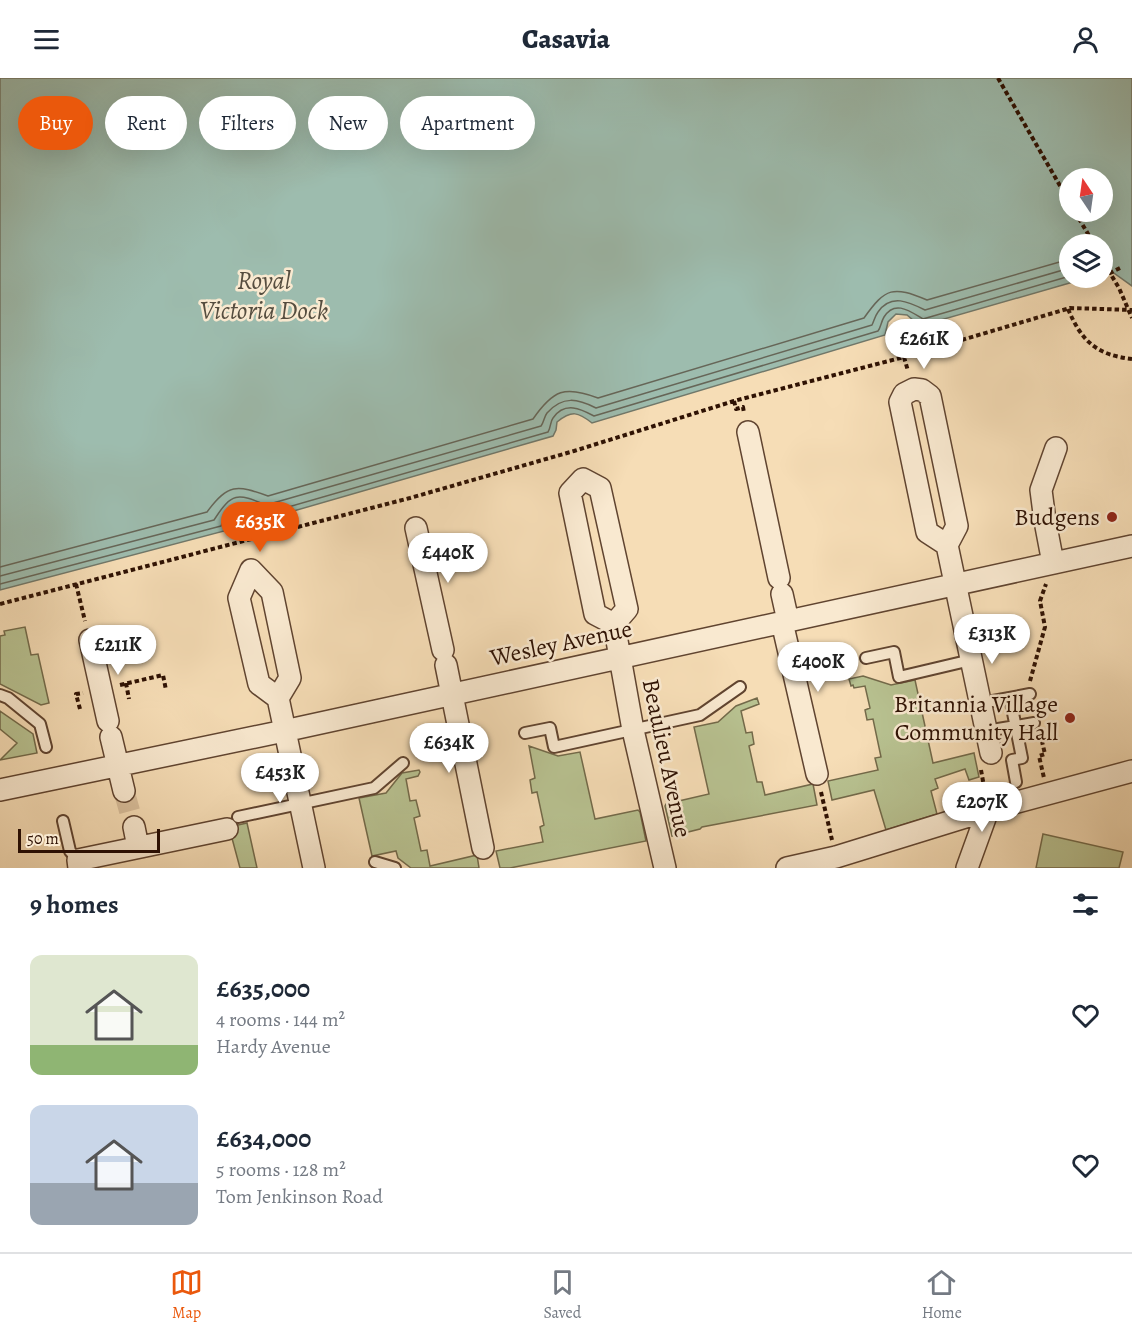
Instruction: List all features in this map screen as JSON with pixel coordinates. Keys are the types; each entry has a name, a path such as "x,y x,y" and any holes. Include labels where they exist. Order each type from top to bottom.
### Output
{"street":[{"path":"947,545 927,532 900,402 904,394 914,388 930,396 933,407 957,526 947,545 991,753"},
{"path":"748,432 817,774"},
{"path":"1053,563 1041,490 1056,448"},
{"path":"583,479 600,488 627,609 614,624 595,614 570,493 583,479"},
{"path":"416,528 445,657 483,848"},
{"name":"Wesley Avenue","path":"0,790 1132,546"},
{"path":"278,698 291,678 272,592 251,570 239,598 259,684 278,698 314,868"},
{"name":"Beaulieu Avenue","path":"614,624 633,730 665,868"},
{"path":"90,640 124,791"},
{"path":"787,868 836,857 988,810 1132,771"},
{"path":"967,868 988,810"},
{"path":"79,864 136,837 232,823"}],"lane":[{"path":"866,658 894,652 899,677 971,660"},
{"path":"525,733 550,728 554,747 700,716 740,687"},
{"path":"993,701 1030,694"},
{"path":"0,695 8,698 40,724 46,747"},
{"path":"1010,698 1022,758 1012,760 1016,782"},
{"path":"986,731 1034,723"},
{"path":"232,823 374,788 403,763"},
{"path":"63,821 70,851 79,864"},
{"path":"375,862 395,868"}],"path":[{"path":"998,78 1059,183"},
{"path":"1113,278 1131,310 1132,318"},
{"path":"0,604 410,498 574,451 734,401 904,357 1068,309 1131,310"},
{"path":"1068,309 1076,329 1091,345 1110,356 1132,359"},
{"path":"1030,694 1029,686 1045,627 1040,601 1053,563"},
{"path":"76,584 90,640"},
{"path":"129,699 124,684 163,675 166,690"},
{"path":"80,710 76,694 81,693"},
{"path":"1034,723 1040,728 1045,754 1039,756 1048,795"},
{"path":"988,810 978,755 991,753"},
{"path":"817,774 836,857"}],"green space":[{"path":"25,627 31,655 38,654 49,703 41,705 0,684 0,636 5,635 4,631"},
{"path":"863,676 891,685 915,680 933,763 974,753 979,777 969,780 965,769 935,779 938,788 931,791 937,814 886,830 874,790 832,800 828,781 878,770 875,758 881,757 873,719 867,720 865,710 870,708 865,686 854,688 849,679"},
{"path":"757,698 759,704 741,711 746,733 752,732 754,744 749,746 757,782 762,782 765,795 813,784 817,805 702,827 672,836 666,804 709,794 694,727 718,722 736,706"},
{"path":"0,711 33,734 37,753 0,760 17,743 0,729"},
{"path":"529,746 558,756 580,752 595,819 638,810 646,841 510,868 500,868 496,851 543,842 540,827 544,825 537,792 532,793 530,780 535,778"},
{"path":"419,770 418,776 406,779 410,801 416,800 420,816 414,818 421,851 427,850 430,866 477,855 479,868 411,868 398,858 396,851 372,856 359,798 386,793 402,773"},
{"path":"247,823 257,868 240,868 229,827"},
{"path":"1043,834 1123,852 1119,868 1036,868"}],"water":[{"name":"Royal Victoria Dock","path":"0,78 1132,78 1132,286 1113,272 1113,234 1059,234 1059,286 920,326 907,315 896,314 888,322 885,335 592,423 579,415 571,414 557,422 553,436 259,521 248,511 239,511 231,518 228,530 0,590"}],"tunnel":[{"path":"124,791 134,827"}],"place":[{"name":"Budgens","path":"1112,517"},
{"name":"Britannia Village Community Hall","path":"1070,718"}]}
